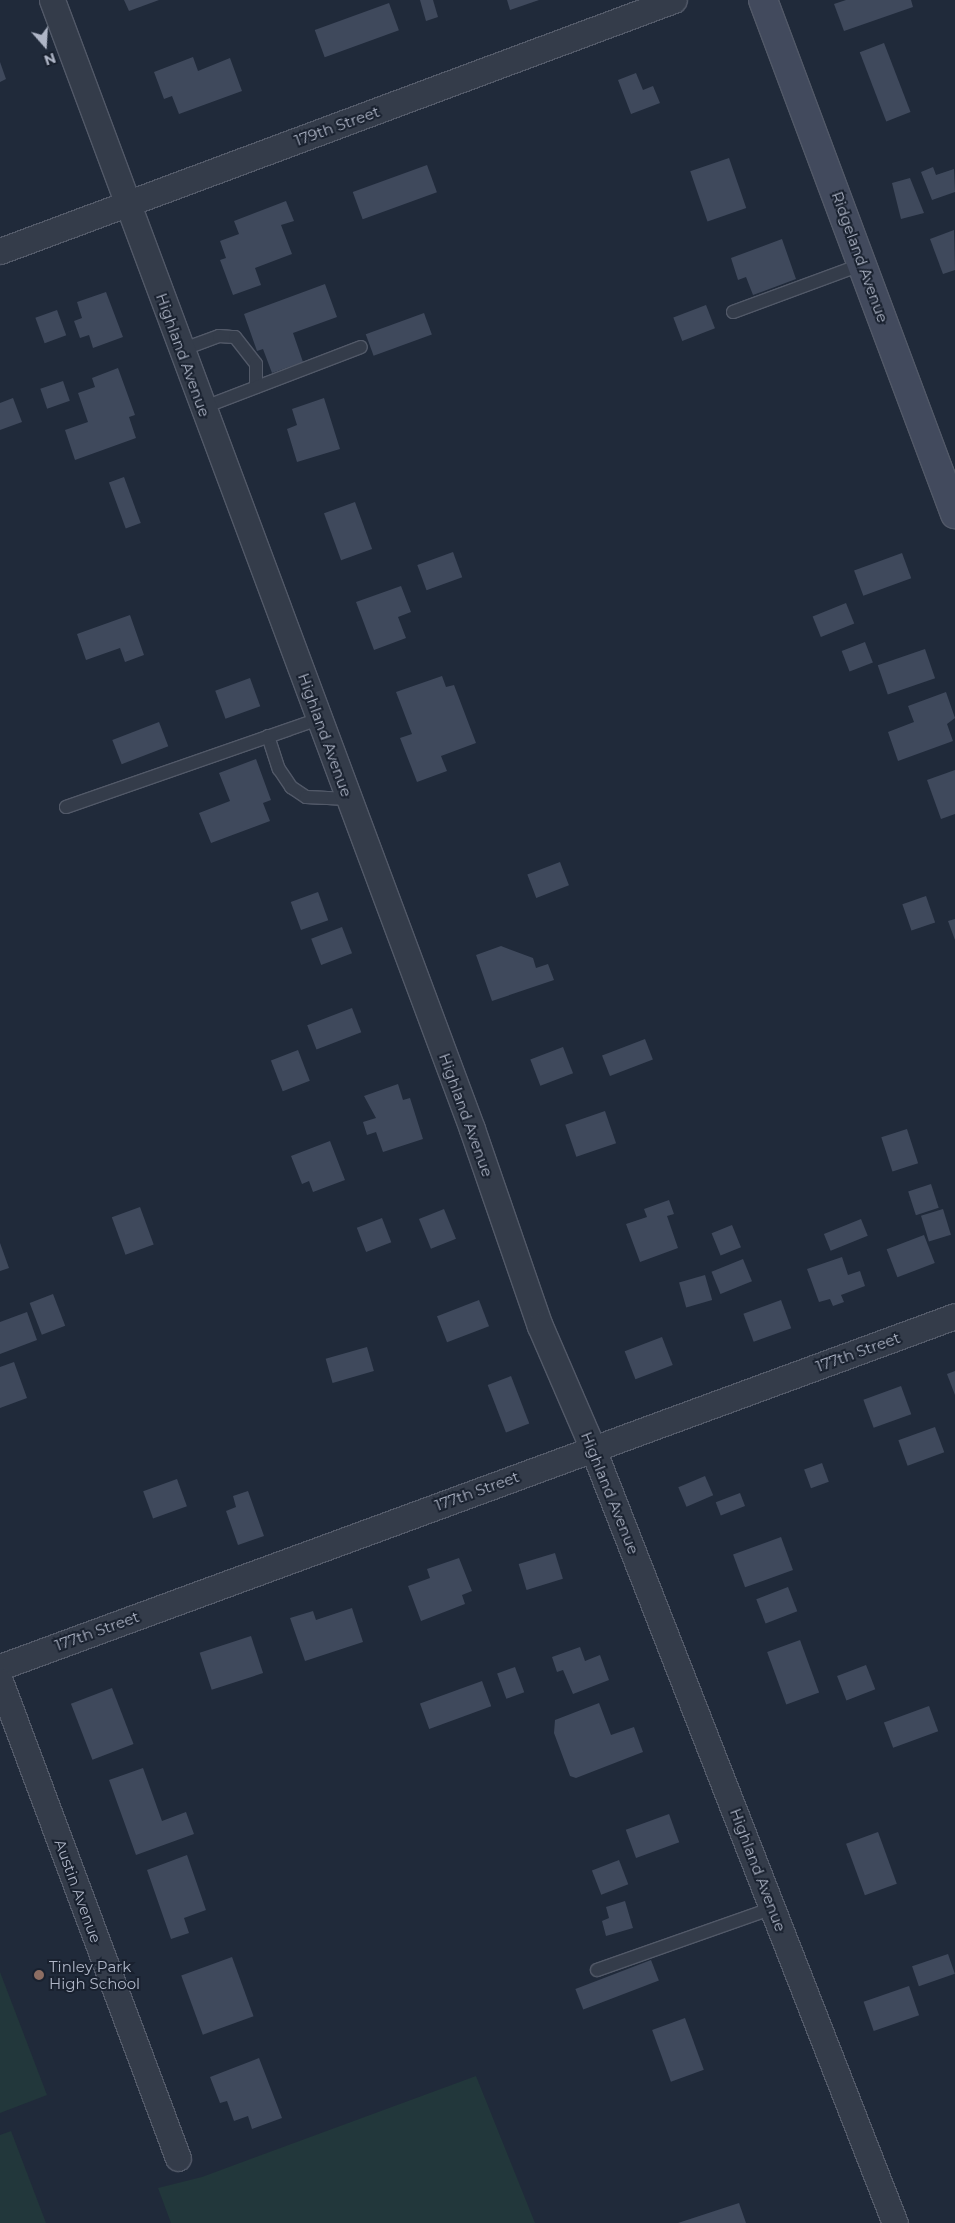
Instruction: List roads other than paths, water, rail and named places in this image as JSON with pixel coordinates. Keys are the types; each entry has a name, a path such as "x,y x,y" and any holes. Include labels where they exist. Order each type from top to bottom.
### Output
{"street":[{"name":"Highland Avenue","path":"52,0 202,408 349,799 540,1326 593,1449 895,2223"},
{"name":"179th Street","path":"0,251 674,0"},
{"name":"Ridgeland Avenue","path":"764,0 955,514"},
{"name":"177th Street","path":"0,1666 955,1316"},
{"name":"Austin Avenue","path":"0,1681 178,2158"}],"lane":[{"path":"733,312 863,264"},
{"path":"181,350 219,336 235,337 256,364 256,387"},
{"path":"202,408 361,347"},
{"path":"66,807 319,719"},
{"path":"268,736 279,768 291,787 306,797 349,799"},
{"path":"597,1970 773,1908"}],"place":[{"name":"Tinley Park High School","path":"39,1975"}]}
